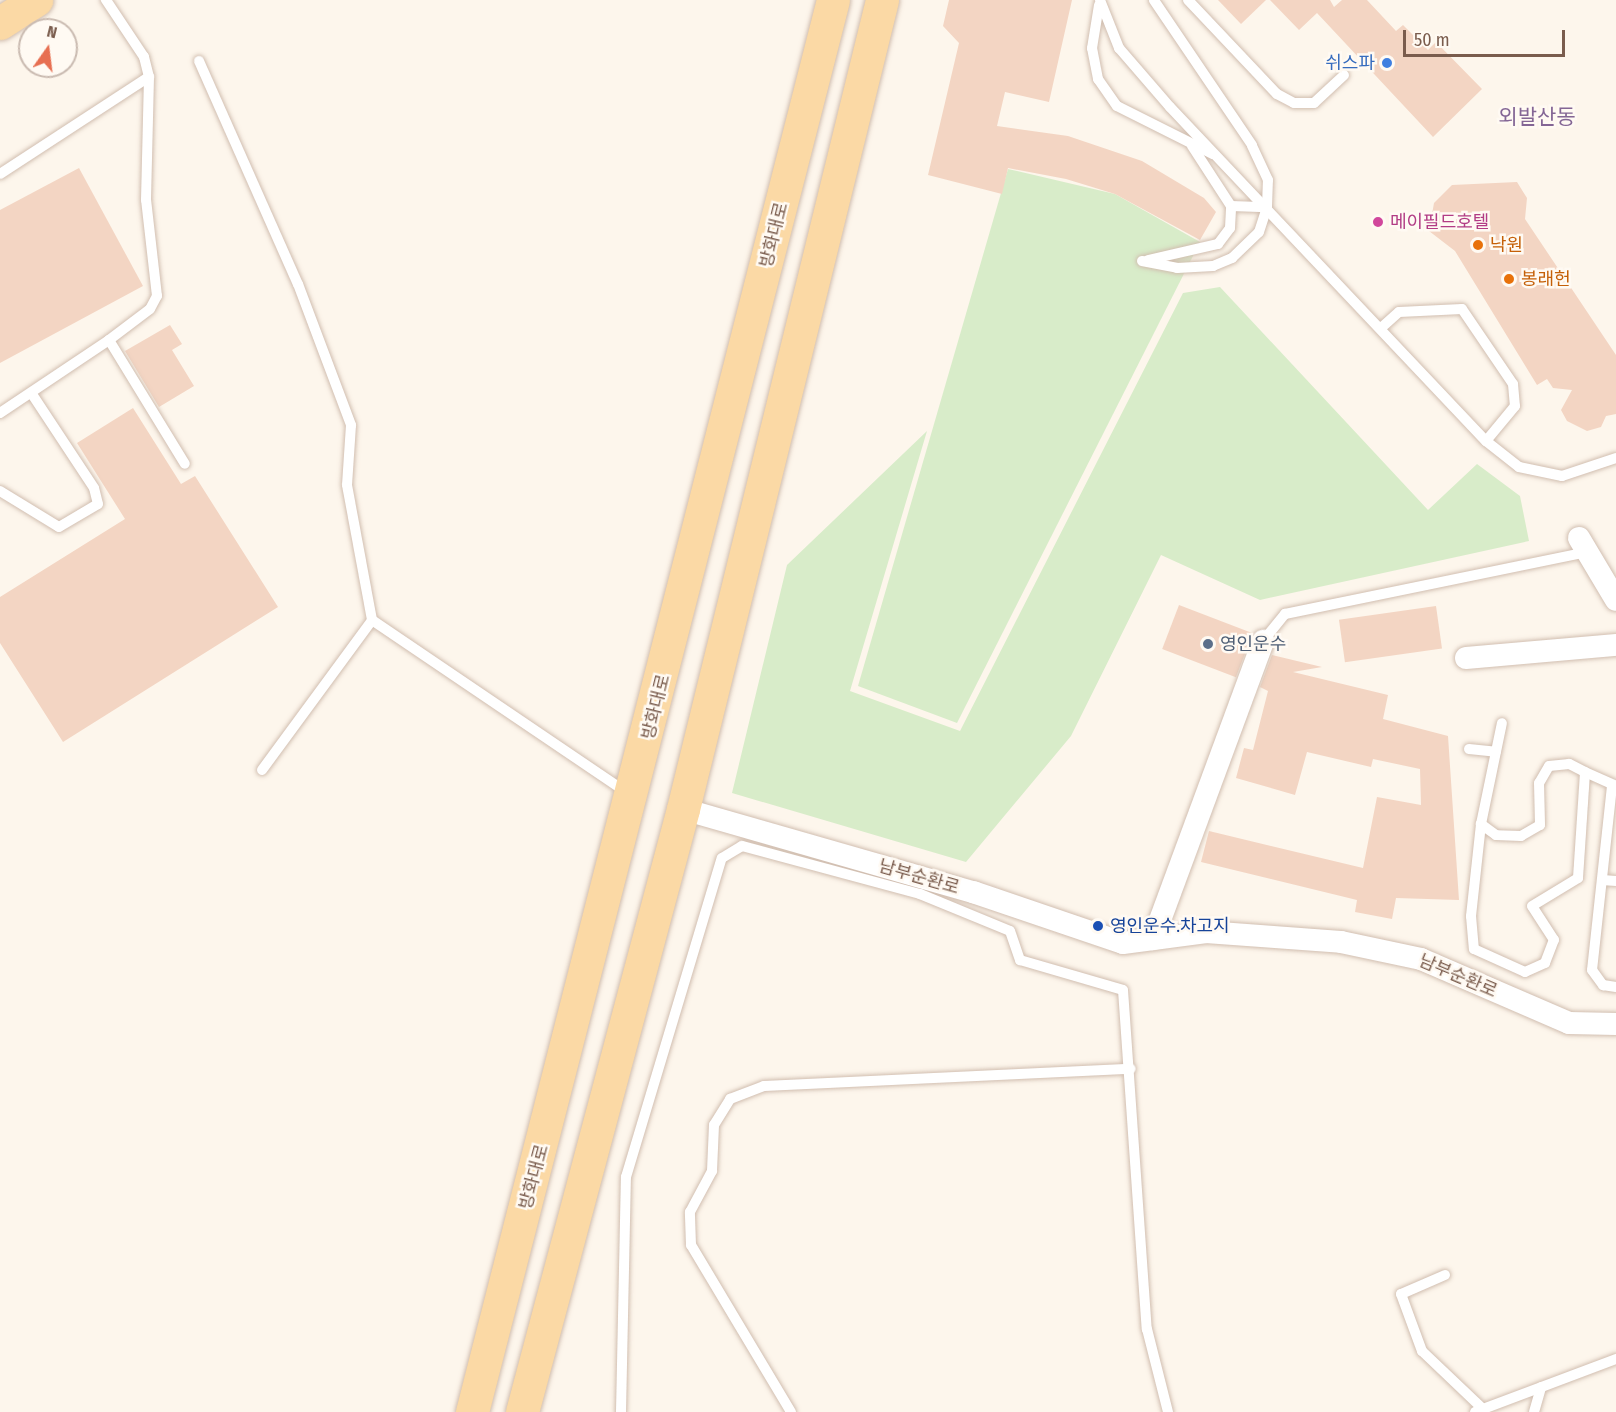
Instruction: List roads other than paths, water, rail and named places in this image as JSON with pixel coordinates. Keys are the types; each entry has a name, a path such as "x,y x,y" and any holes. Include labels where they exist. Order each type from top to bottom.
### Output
{"main road":[{"path":"0,23 36,0"},
{"name":"방화대로","path":"472,1412 633,797 833,0"},
{"path":"522,1412 683,809 882,0"}],"street":[{"path":"1583,545 1616,600"},
{"path":"1153,939 1263,641"},
{"path":"1466,658 1616,645"},
{"name":"남부순환로","path":"683,809 973,892 1123,943 1206,932 1341,942 1421,959 1569,1023 1616,1024"}],"lane":[{"path":"0,413 32,394 109,340 150,309 157,296 146,200 149,77 144,57 106,0"},
{"path":"1154,0 1252,146 1268,180 1267,207 1259,232 1232,258 1213,266 1177,268 1142,261 1218,244 1230,228 1231,206 1190,143"},
{"path":"1188,0 1277,94 1294,104 1314,103 1344,75"},
{"path":"1099,2 1092,48 1098,79 1118,106 1221,158"},
{"path":"1099,2 1119,48 1486,441 1519,467 1562,476 1616,458"},
{"path":"200,62 298,284 351,425 347,485 372,620 633,797"},
{"path":"0,174 149,77"},
{"path":"1231,206 1267,207"},
{"path":"1381,328 1398,312 1462,309 1513,384 1515,406 1486,441"},
{"path":"109,340 185,464"},
{"path":"0,491 59,527 98,504 94,488 32,394"},
{"path":"1263,641 1285,614 1583,545"},
{"path":"262,770 372,620"},
{"path":"1502,723 1481,824 1471,916 1474,949 1525,972 1545,963 1554,940 1532,906 1578,878 1585,772"},
{"path":"1469,748 1496,752"},
{"path":"1481,824 1497,835 1521,836 1540,825 1539,783 1548,766 1569,764 1614,786 1592,970 1603,985 1616,987"},
{"path":"621,1412 626,1177 722,858 742,846 920,894 1010,931 1020,960 1123,990 1131,1069 1147,1329 1168,1412"},
{"path":"1604,856 1616,857"},
{"path":"1602,880 1616,881"},
{"path":"791,1412 692,1245 690,1212 712,1170 714,1125 730,1099 764,1086 1131,1069"},
{"path":"1445,1275 1401,1294 1422,1351 1479,1410 1616,1359"},
{"path":"1534,1412 1541,1387"}],"place":[{"name":"쉬스파","path":"1387,63"},
{"name":"메이필드호텔","path":"1378,222"},
{"name":"낙원","path":"1478,245"},
{"name":"봉래헌","path":"1509,279"},
{"name":"영인운수","path":"1208,644"},
{"name":"영인운수.차고지","path":"1098,926"}],"district":[{"name":"외발산동","path":"1537,117"}]}
